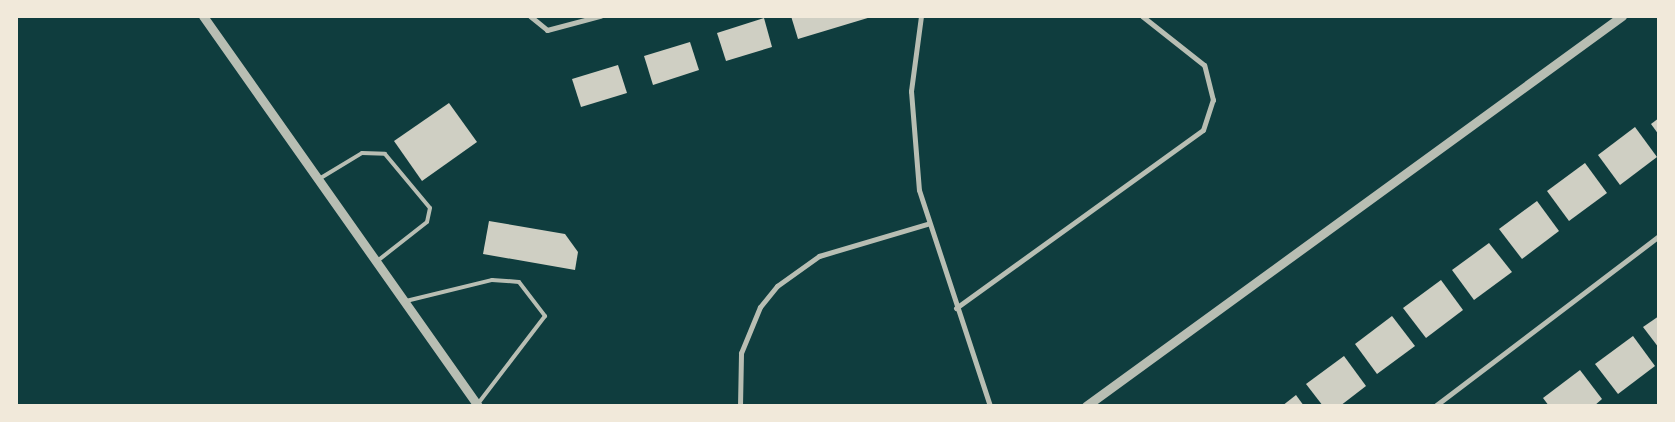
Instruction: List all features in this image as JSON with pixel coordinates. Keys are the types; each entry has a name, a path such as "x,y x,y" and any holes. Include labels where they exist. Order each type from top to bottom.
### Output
{"street":[{"path":"203,16 478,405"},
{"path":"530,16 541,26 558,29 600,16"},
{"path":"921,16 913,58 911,124 927,224 990,406"},
{"path":"956,308 1204,130 1213,100 1204,65 1142,16"},
{"path":"1086,406 1622,16"},
{"path":"740,406 741,353 760,308 777,286 819,256 927,224"},
{"path":"1435,406 1659,236"}],"lane":[{"path":"318,180 362,153 386,154 430,208 427,222 376,262"},
{"path":"404,302 492,280 519,282 545,316 478,405"}],"building":[{"path":"791,16 871,16 871,17 798,39"},
{"path":"764,18 772,47 726,61 717,33"},
{"path":"690,42 699,70 653,85 644,56"},
{"path":"618,65 627,93 581,107 572,79"},
{"path":"449,103 477,142 422,181 394,141"},
{"path":"1659,118 1659,135 1651,124"},
{"path":"1635,127 1657,157 1620,185 1598,155"},
{"path":"1585,163 1607,193 1569,221 1547,191"},
{"path":"1537,201 1559,231 1522,259 1499,229"},
{"path":"489,221 565,234 578,252 575,270 483,254"},
{"path":"1489,243 1512,272 1474,300 1452,270"},
{"path":"1441,280 1463,310 1426,338 1403,308"},
{"path":"1392,316 1415,346 1377,374 1355,344"},
{"path":"1659,316 1659,348 1643,327"},
{"path":"1633,336 1655,366 1618,394 1595,364"},
{"path":"1344,356 1366,386 1340,406 1323,406 1306,384"},
{"path":"1580,370 1602,399 1594,406 1549,406 1543,398"},
{"path":"1296,395 1304,406 1282,406"}]}
